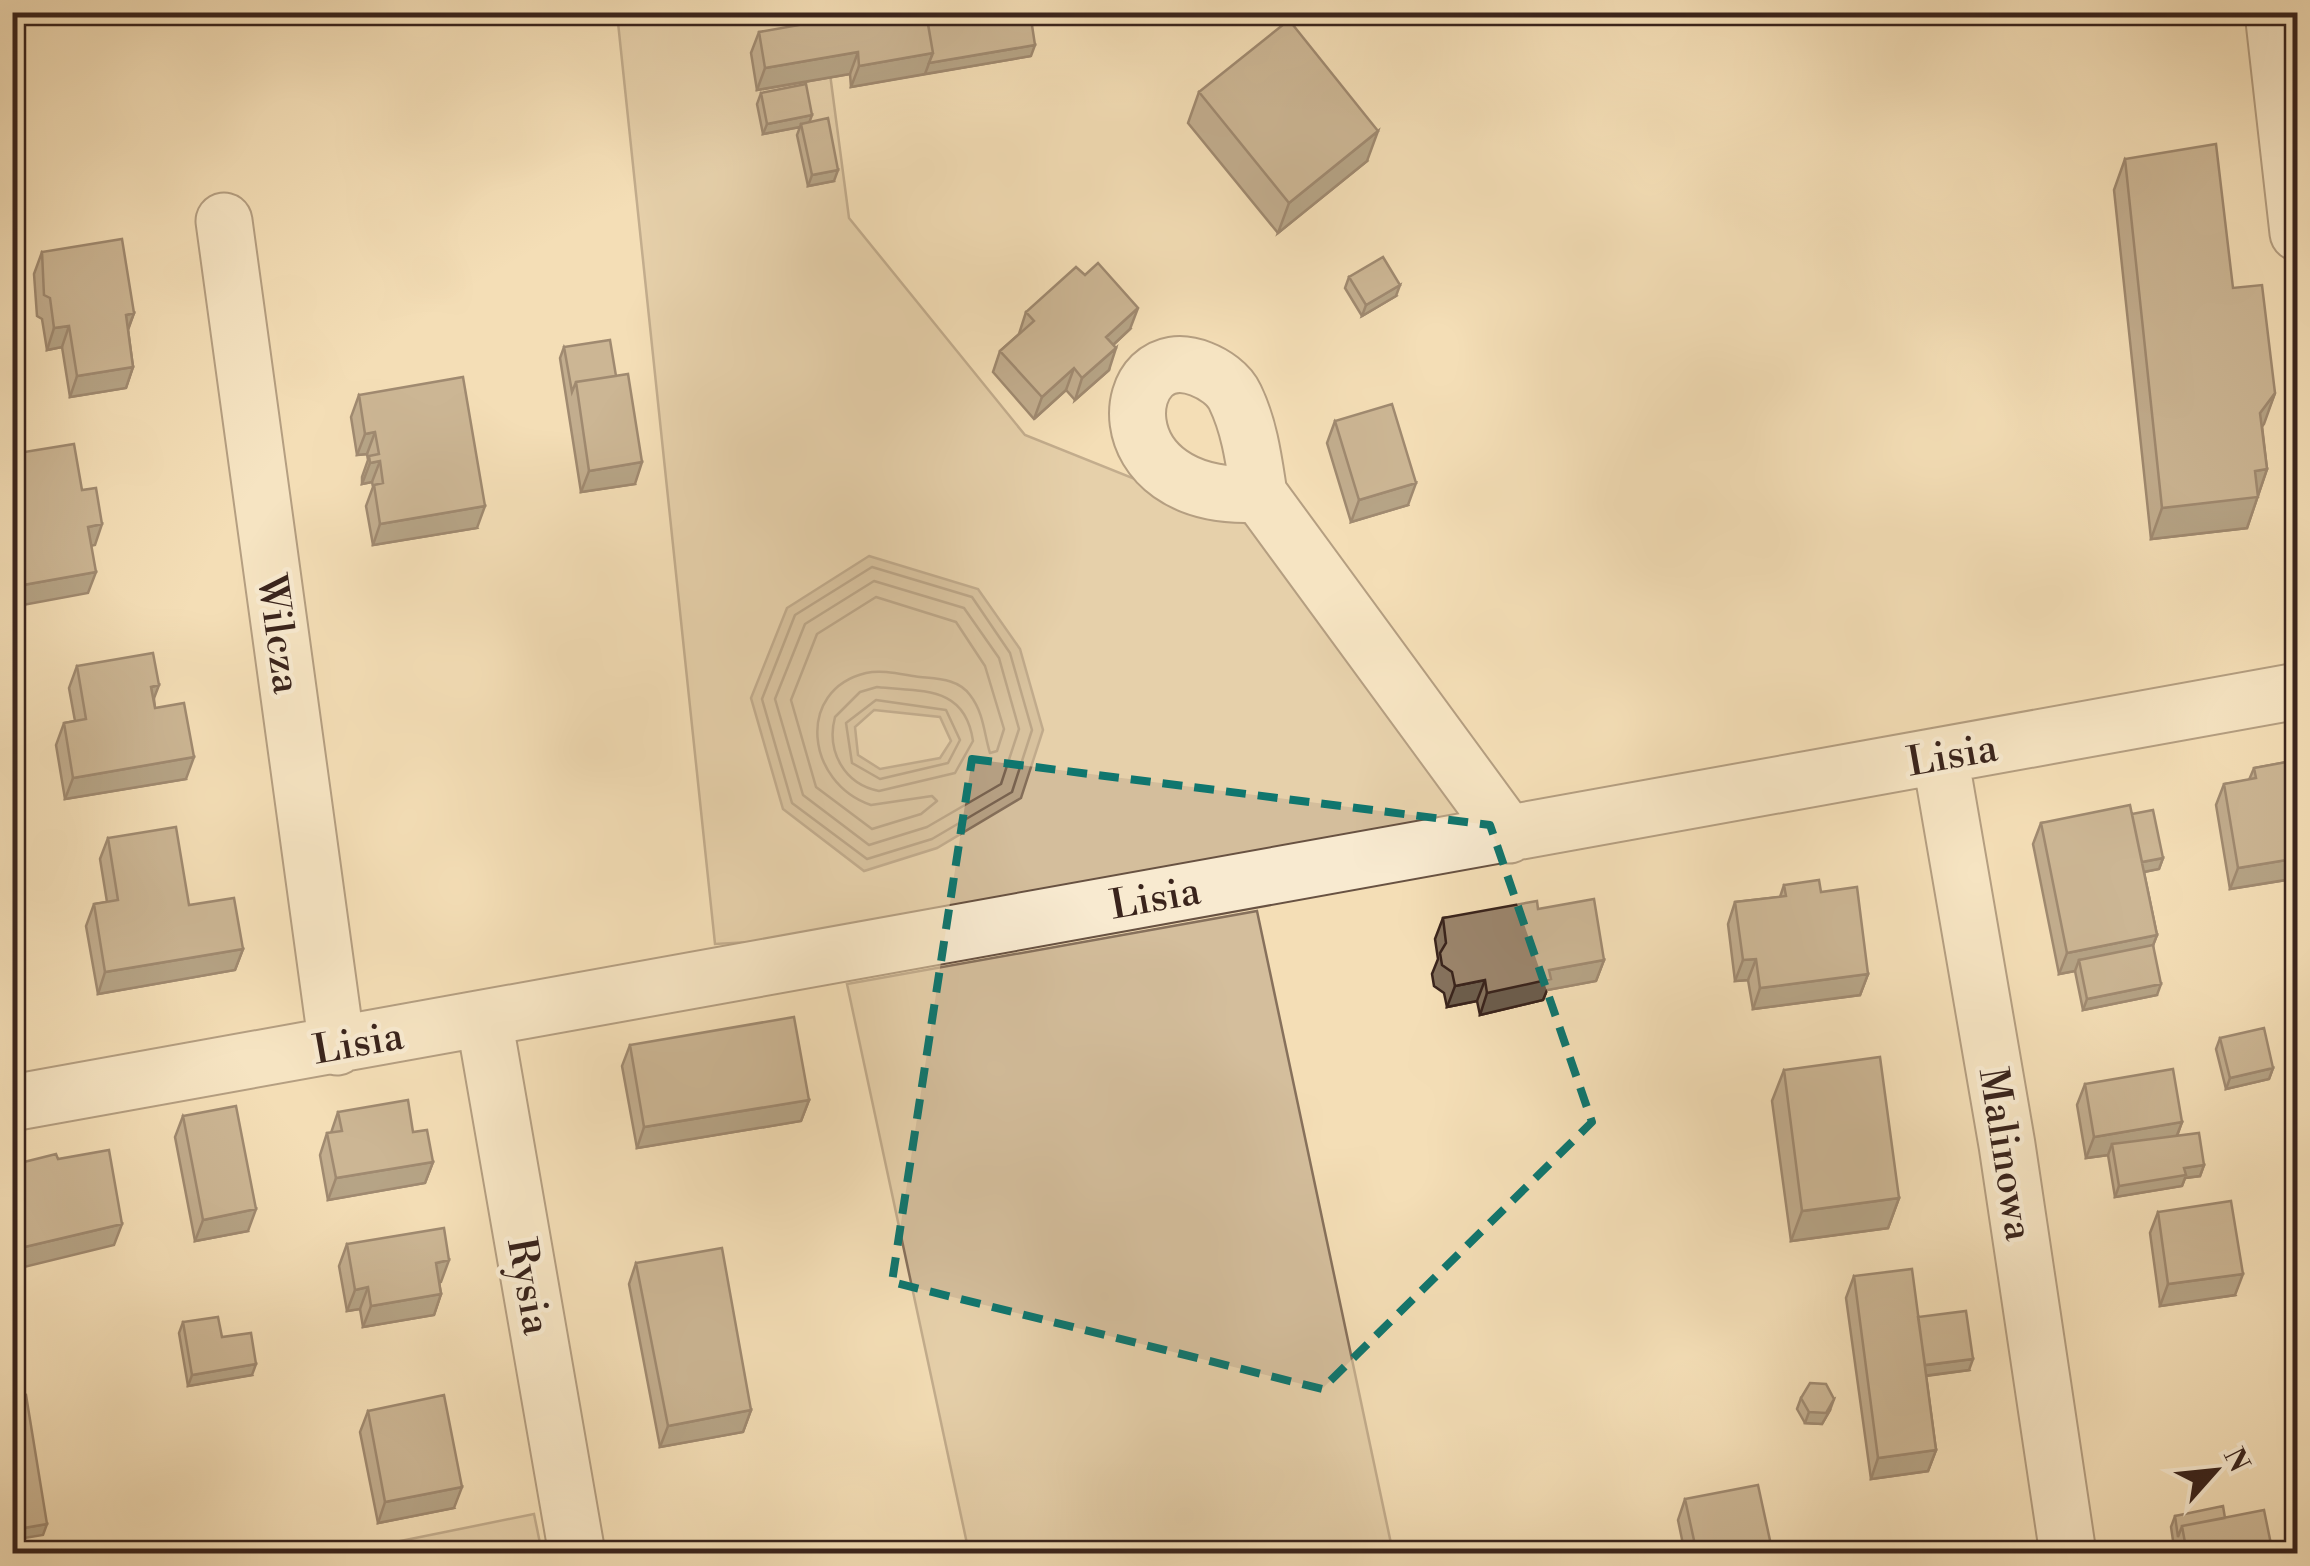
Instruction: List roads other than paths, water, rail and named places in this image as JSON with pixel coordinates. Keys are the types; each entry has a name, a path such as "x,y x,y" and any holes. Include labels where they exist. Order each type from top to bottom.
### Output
{"street":[{"path":"2273,12 2298,233"},
{"name":"Wilcza","path":"224,221 337,1047"},
{"path":"1259,494 1509,835"},
{"name":"Lisia","path":"12,1104 2298,691"},
{"name":"Malinowa","path":"1940,756 2007,1145 2068,1554"},
{"name":"Rysia","path":"484,1019 577,1554"}],"water":[{"path":"869,556 978,589 1020,649 1043,730 1021,798 937,848 864,871 783,809 751,698 787,608","holes":["874,710 940,717 951,741 940,758 880,769 858,755 855,727"]}]}
